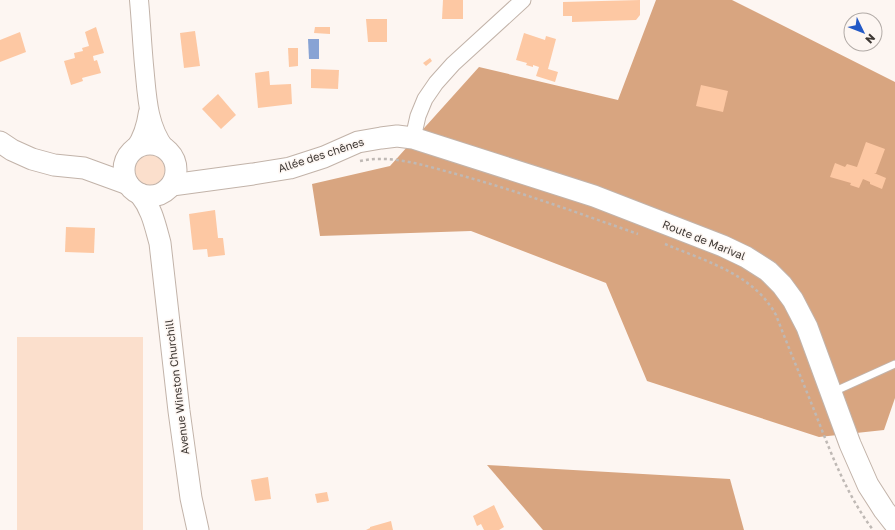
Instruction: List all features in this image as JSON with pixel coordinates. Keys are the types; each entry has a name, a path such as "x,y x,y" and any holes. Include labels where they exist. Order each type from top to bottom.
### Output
{"main road":[{"name":"Allée des chênes","path":"170,188 290,168 324,157 358,142 397,136 413,138"},
{"name":"Route de Marival","path":"413,138 594,196 723,246 746,256 768,271 782,285 793,300 807,327 850,444 868,485 895,524"},
{"path":"0,142 12,150 32,159 54,165 84,168 106,165 121,160 142,145 158,145 170,155 177,169 176,178 170,188 161,194 154,196 84,168"},
{"path":"132,152 124,170 134,189"},
{"name":"Allée des chênes","path":"170,155 185,169 196,175 217,180"},
{"name":"Avenue Winston Churchill","path":"160,243 162,206 170,188"},
{"name":"Avenue Winston Churchill","path":"134,189 145,201 153,217 160,243 181,427 191,498 198,530"}],"street":[{"path":"139,0 148,109 154,130 170,155"},
{"path":"413,138 424,99 436,83 453,64 523,0"},
{"path":"132,152 141,140 148,109"}],"lane":[{"path":"831,393 895,364"}],"path":[{"path":"360,162 367,160 390,160 427,166 485,182 643,236"},
{"path":"665,244 733,274 749,283 770,303 837,468 859,511 873,530"}],"shaded area":[{"path":"656,0 732,0 895,82 895,398 884,430 819,437 647,381 606,283 471,231 320,236 312,184 390,166 479,67 618,100"},
{"path":"150,155 161,159 165,170 161,181 150,185 139,181 135,170 139,159"},
{"path":"17,337 143,337 143,530 17,530"},
{"path":"487,465 730,479 744,530 543,530"}],"water":[{"path":"308,39 319,39 319,59 309,59"}],"building":[{"path":"443,0 463,0 463,19 442,19"},
{"path":"640,0 640,15 636,20 572,22 572,16 563,16 563,2"},
{"path":"366,19 387,19 387,42 368,42"},
{"path":"96,27 104,53 93,56 94,61 97,60 101,73 82,78 83,81 71,85 64,61 75,58 74,53 83,51 82,48 89,46 85,32"},
{"path":"315,27 330,27 330,34 314,33"},
{"path":"195,31 200,66 184,68 180,33"},
{"path":"20,32 26,52 0,62 0,40"},
{"path":"524,33 545,40 546,36 556,39 548,69 558,72 555,82 536,76 539,67 526,65 527,63 516,60"},
{"path":"288,48 298,48 298,66 289,67"},
{"path":"430,58 432,61 426,66 423,63"},
{"path":"311,69 339,70 338,89 311,88"},
{"path":"269,71 270,85 291,84 292,104 258,108 255,73"},
{"path":"701,85 728,91 723,112 696,106"},
{"path":"218,94 236,115 221,129 202,109"},
{"path":"866,142 885,149 876,173 874,173 886,178 882,189 863,179 859,188 850,185 851,183 830,177 835,163 845,167 847,164 857,167"},
{"path":"215,210 218,238 223,238 225,255 208,257 207,249 193,250 189,214"},
{"path":"66,227 95,228 94,253 65,252"},
{"path":"268,477 271,499 255,501 251,480"},
{"path":"327,492 329,501 317,503 315,494"},
{"path":"494,505 504,527 499,530 484,530 481,524 477,526 473,516"},
{"path":"391,521 393,530 366,530 370,527"}]}
